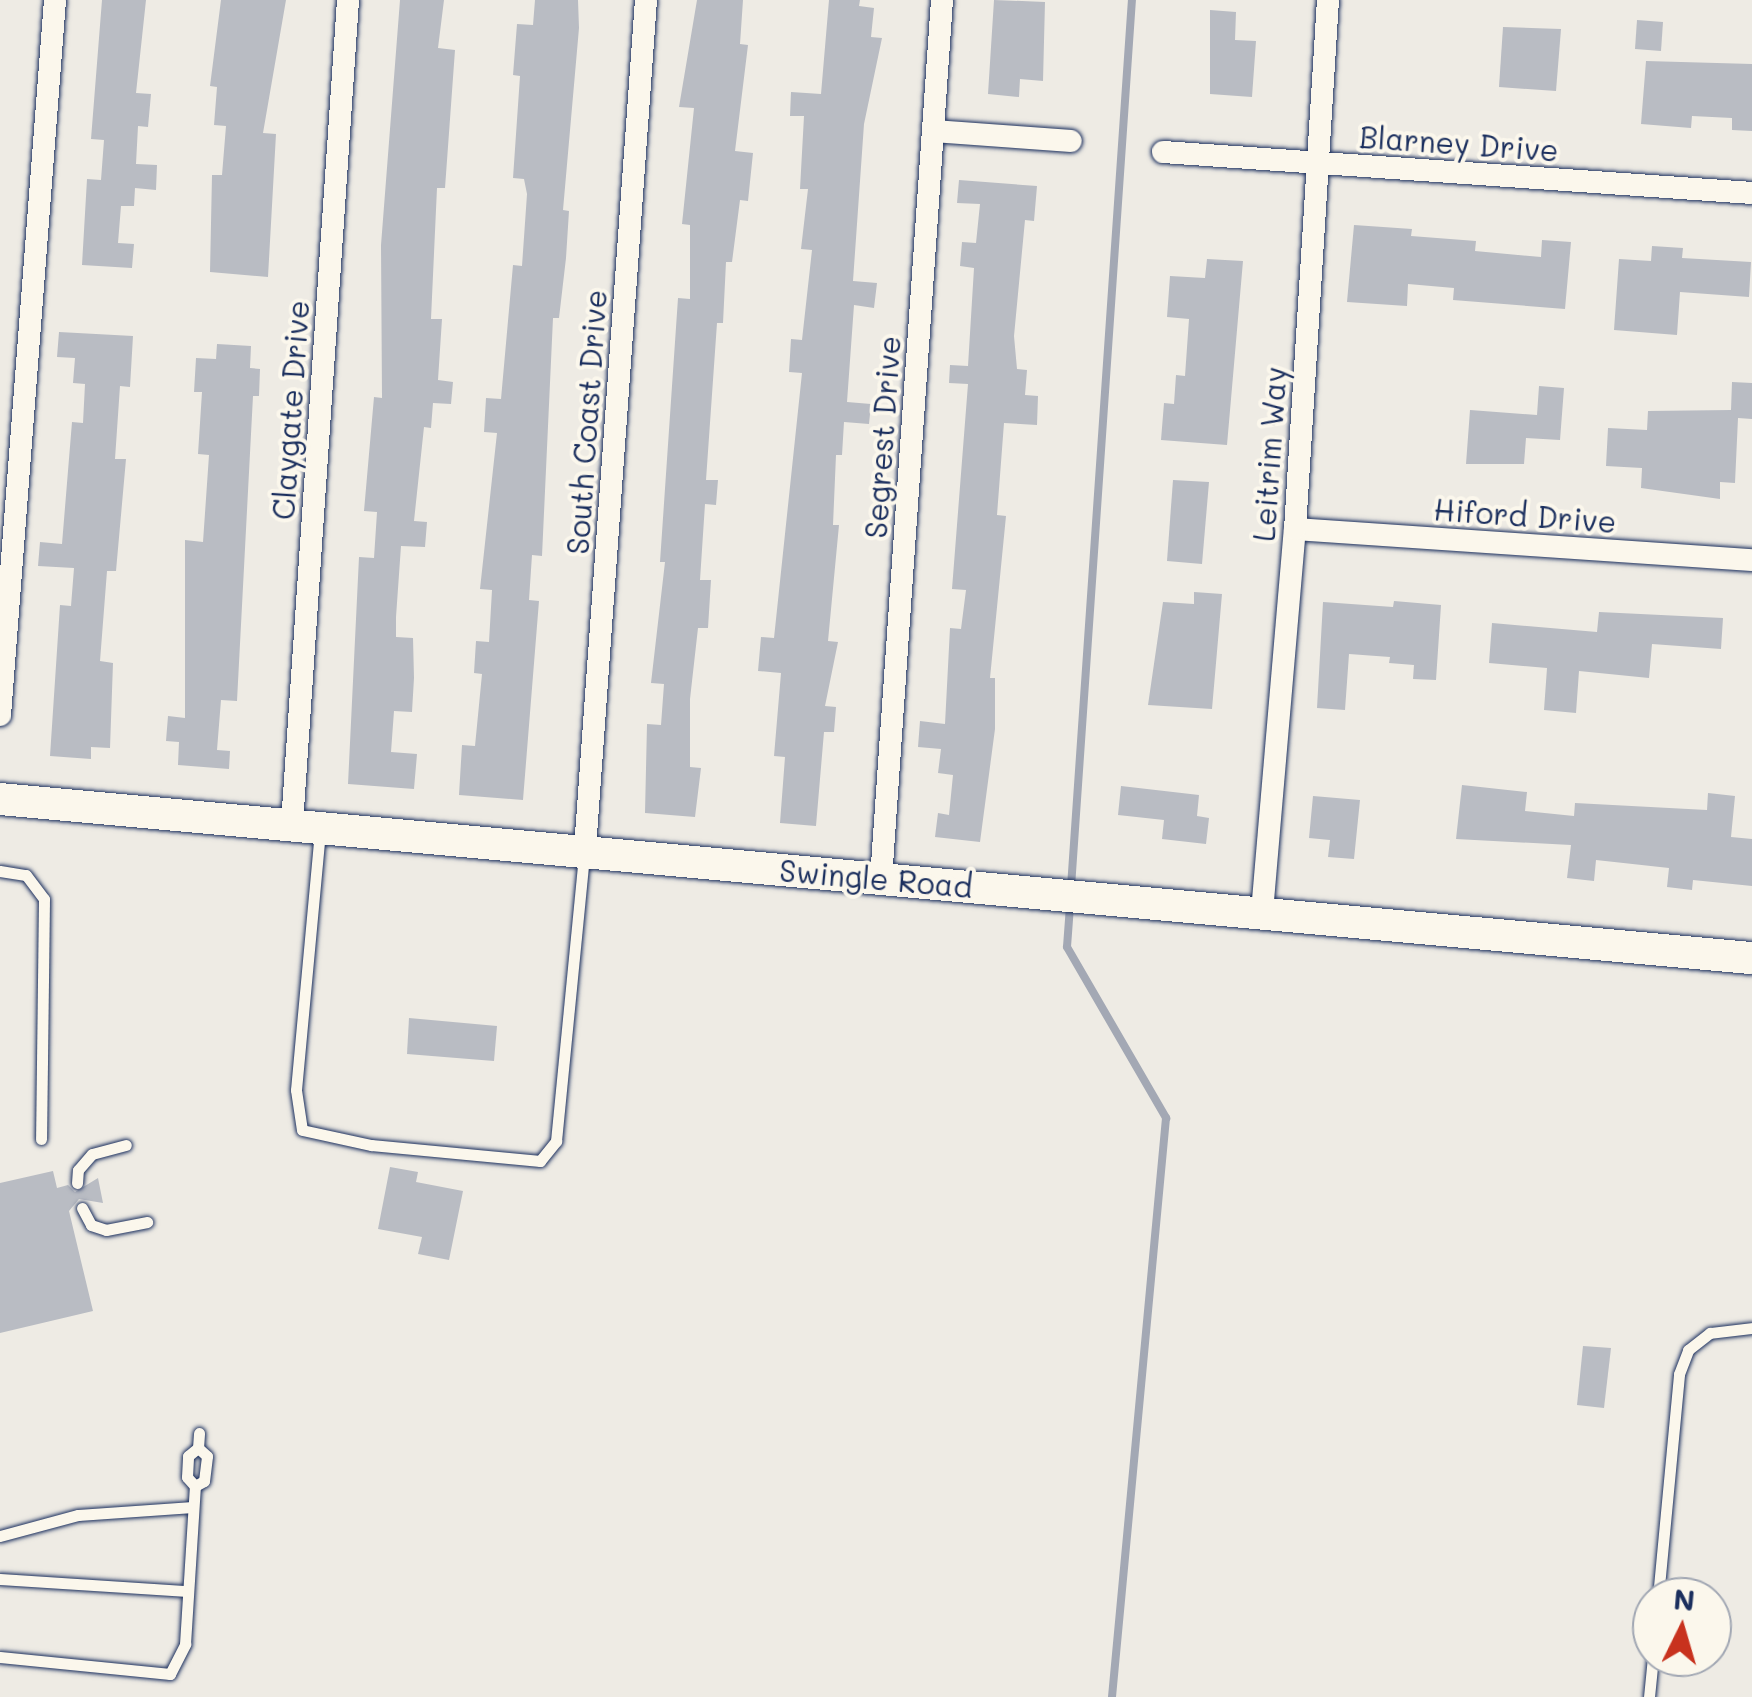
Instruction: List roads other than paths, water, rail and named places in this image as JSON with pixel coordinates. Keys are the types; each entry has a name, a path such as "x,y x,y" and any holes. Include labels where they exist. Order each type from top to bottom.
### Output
{"street":[{"path":"0,715 56,0"},
{"name":"Claygate Drive","path":"306,826 348,0"},
{"name":"South Coast Drive","path":"585,849 646,0"},
{"name":"Segrest Drive","path":"880,879 942,0"},
{"name":"Leitrim Way","path":"1262,912 1295,530 1328,0"},
{"path":"934,132 1071,142"},
{"name":"Blarney Drive","path":"1163,152 1752,193"},
{"name":"Hiford Drive","path":"1295,530 1752,560"},
{"name":"Swingle Road","path":"0,799 585,849 1752,958"}],"lane":[{"path":"306,826 296,1090 302,1130 371,1145 540,1161 556,1140 585,849"},
{"path":"0,872 26,875 44,899 41,1138"},
{"path":"77,1183 78,1170 92,1154 126,1145"},
{"path":"82,1208 91,1225 106,1230 147,1222"},
{"path":"1660,1577 1679,1374 1688,1350 1710,1333 1752,1328"},
{"path":"0,1656 170,1674 184,1644 195,1486 187,1477 188,1456 198,1448 199,1433"},
{"path":"195,1486 204,1481 207,1456 198,1448"},
{"path":"0,1536 78,1515 194,1506"},
{"path":"0,1578 188,1591"}],"waterway":[{"path":"1071,887 1132,0"},
{"path":"1070,906 1067,947 1166,1118 1112,1697"}]}
